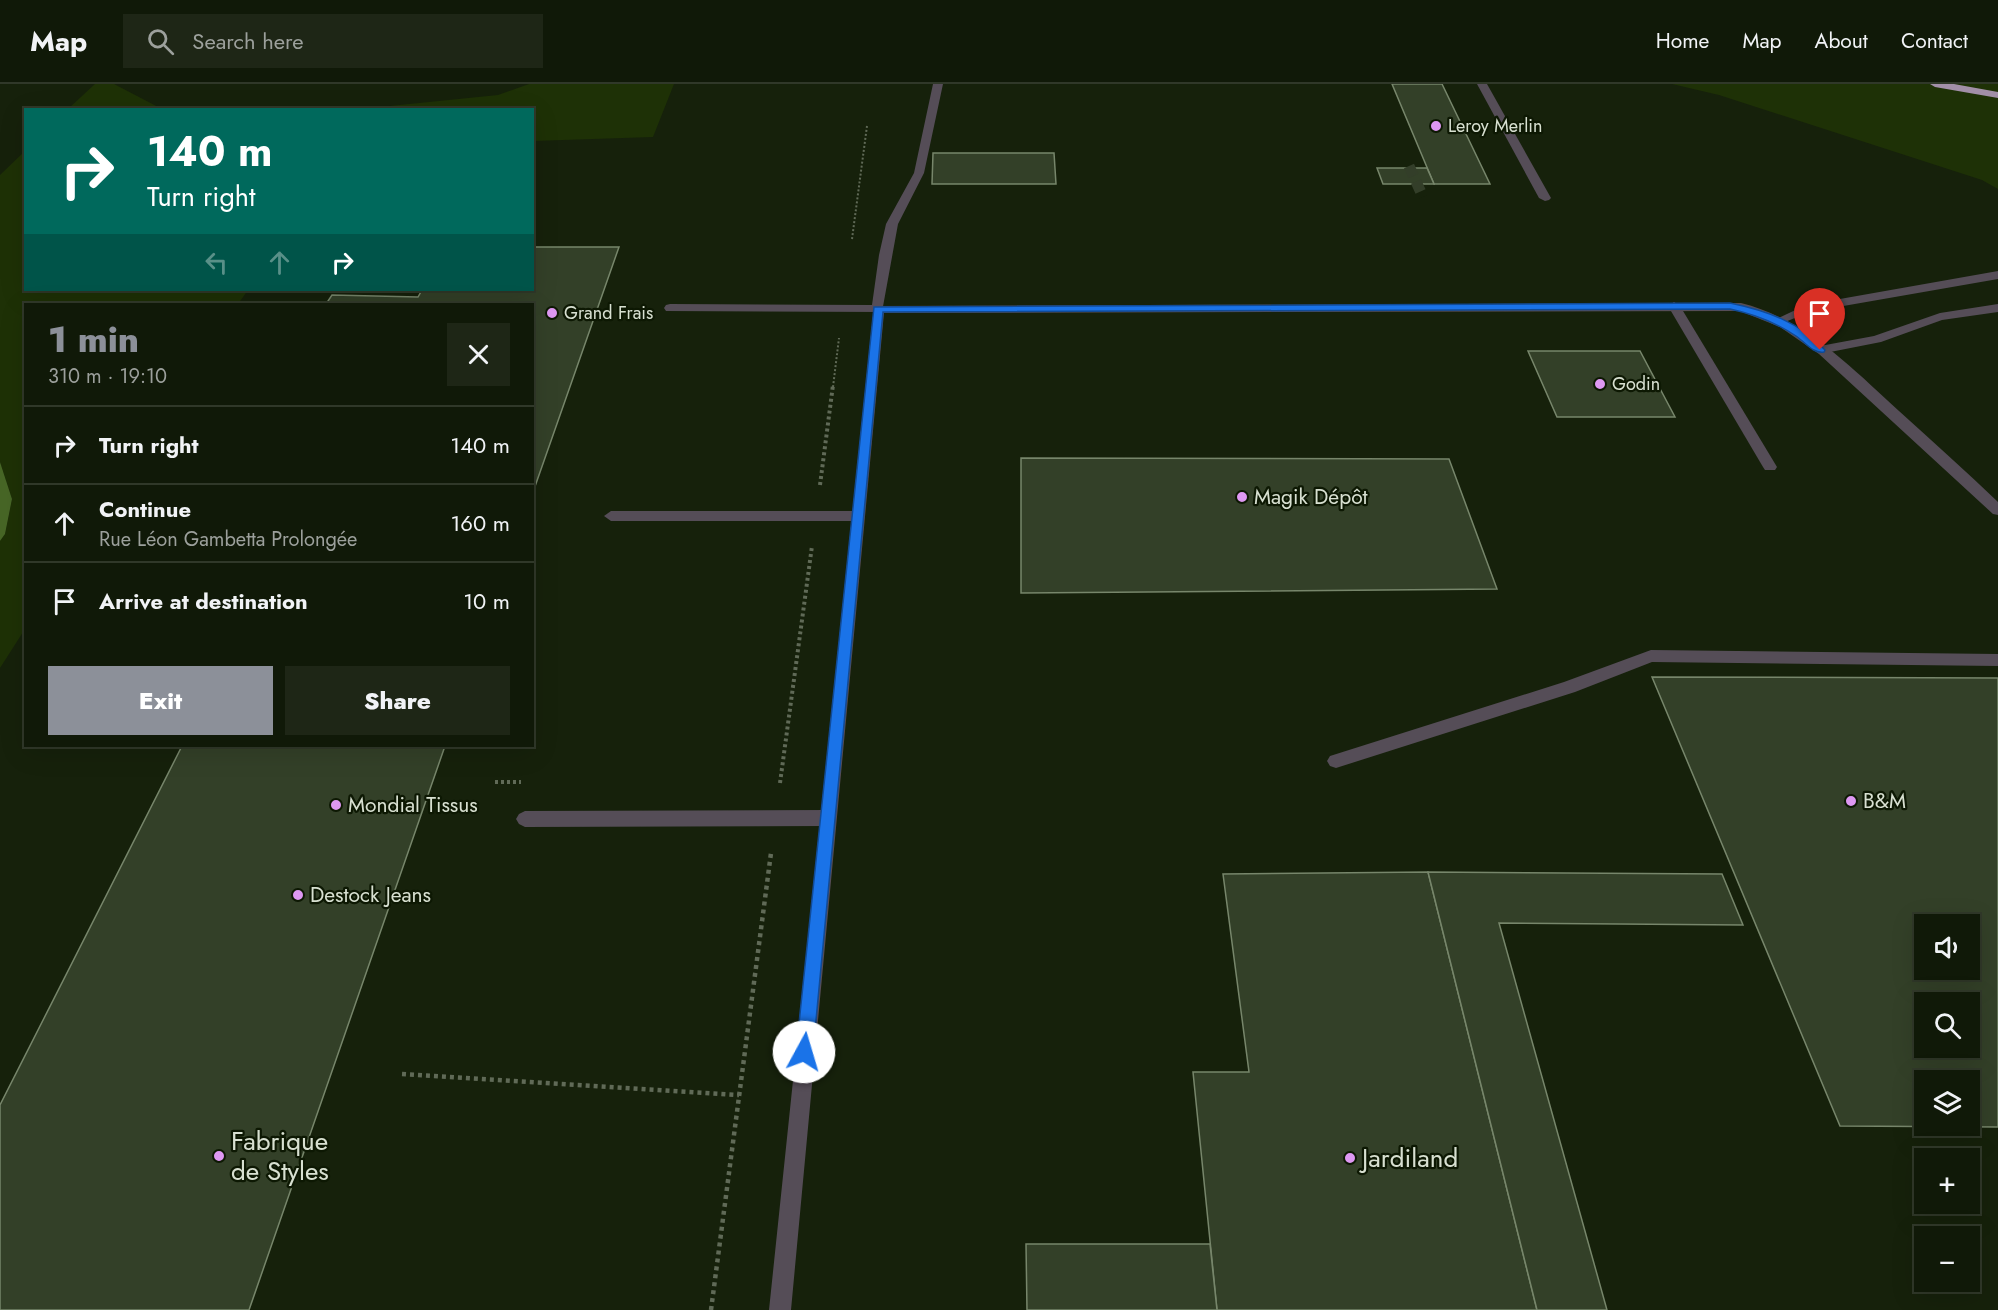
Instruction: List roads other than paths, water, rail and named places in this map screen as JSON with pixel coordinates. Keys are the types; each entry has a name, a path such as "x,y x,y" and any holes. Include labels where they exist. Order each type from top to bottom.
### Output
{"highway":[{"path":"1935,84 1998,95"}],"street":[{"path":"780,1310 878,309 885,255 892,224 919,173 938,84"},
{"path":"1482,84 1545,198"},
{"path":"1778,321 1806,309 1998,275"},
{"path":"1674,306 1770,467"},
{"path":"670,308 843,310 1730,306 1754,311 1801,334 1932,447 1998,510"},
{"path":"1820,350 1877,339 1940,317 1998,308"},
{"path":"611,516 858,516"},
{"path":"1336,761 1569,687 1651,656 1998,660"},
{"path":"525,819 827,818"}],"tunnel":[{"path":"1409,166 1423,197"}],"place":[{"name":"Leroy Merlin","path":"1436,126"},
{"name":"Grand Frais","path":"552,313"},
{"name":"Godin","path":"1600,384"},
{"name":"Magik Dépôt","path":"1242,497"},
{"name":"B&M","path":"1851,801"},
{"name":"Mondial Tissus","path":"336,805"},
{"name":"Destock Jeans","path":"298,895"},
{"name":"Fabrique de Styles","path":"219,1156"},
{"name":"Jardiland","path":"1350,1158"}]}
